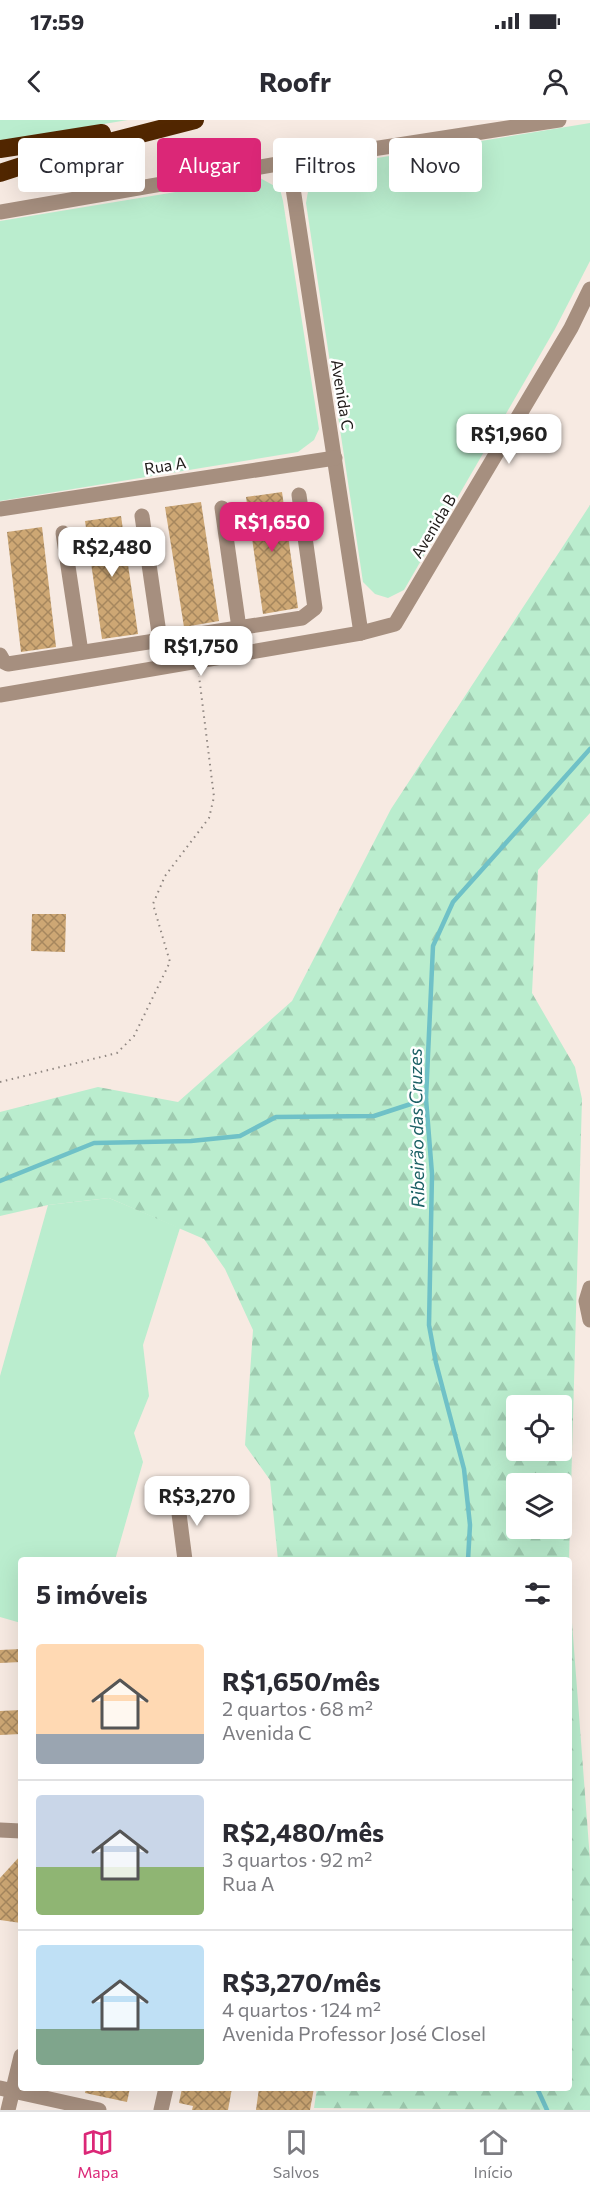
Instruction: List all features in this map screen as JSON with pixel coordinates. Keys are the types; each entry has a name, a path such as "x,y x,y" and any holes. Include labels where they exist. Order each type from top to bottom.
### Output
{"highway":[{"path":"0,149 182,120"},
{"path":"0,173 43,159 195,120"}],"street":[{"path":"377,148 558,120"},
{"path":"0,212 273,165"},
{"name":"Avenida C","path":"294,192 361,633"},
{"name":"Avenida B","path":"361,633 395,624 571,328 590,289"},
{"name":"Rua A","path":"0,508 335,458"},
{"path":"0,655 3,662 8,664 302,618 315,608 299,495"},
{"path":"222,508 239,628"},
{"path":"142,516 160,640"},
{"path":"63,533 81,652"},
{"path":"0,695 361,633"},
{"path":"590,1288 586,1301 590,1320"},
{"path":"177,1498 184,1557"},
{"path":"0,1830 18,1831"},
{"path":"8,2110 7,2090 18,2063"},
{"path":"7,2090 99,2110"},
{"path":"161,2110 164,2091"}],"path":[{"path":"0,1082 117,1053 134,1035 170,962 153,904 165,876 209,818 214,797 197,661"}],"green space":[{"path":"0,120 128,120 18,138 0,141"},
{"path":"590,123 590,261 555,329 404,590 388,598 375,594 363,582 306,203 308,192 377,192 377,158 389,156 389,192 482,192 482,141"},
{"path":"261,179 273,185 273,192 281,192 283,201 319,429 314,440 298,452 0,501 0,221 175,192 261,192"},
{"path":"590,505 590,813 538,870 532,993 575,1067 582,1099 572,1454 572,1395 506,1395 506,1461 572,1461 571,1473 506,1473 506,1539 570,1539 569,1557 278,1557 270,1480 245,1445 253,1330 225,1269 204,1239 109,1198 48,1205 0,1216 0,1112 98,1087 178,1102 292,1001 391,809"},
{"path":"109,1198 180,1228 143,1345 149,1396 134,1433 143,1462 116,1557 18,1557 18,1622 0,1617 0,1376 48,1205"},
{"path":"572,1623 590,1860 590,2110 314,2108 317,2091 572,2091"}],"building":[{"path":"282,492 298,608 263,614 246,497"},
{"path":"201,502 219,621 184,627 165,507"},
{"path":"121,516 138,634 102,639 85,521"},
{"path":"42,527 56,647 21,652 7,532"},
{"path":"32,914 66,914 65,952 31,951"},
{"path":"18,1649 18,1662 0,1663 0,1650"},
{"path":"18,1710 18,1734 0,1735 0,1711"},
{"path":"18,1858 18,1923 0,1920 0,1878"},
{"path":"85,2091 129,2091 127,2102 85,2093"},
{"path":"181,2091 231,2091 228,2110 192,2110 193,2106 179,2103"},
{"path":"259,2091 313,2091 310,2110 256,2110"}],"waterway":[{"name":"Ribeirão das Cruzes","path":"468,1557 470,1525 464,1469 436,1363 429,1325 432,1174 426,1099 433,946 453,902 590,749"},
{"path":"0,1181 94,1143 191,1141 240,1136 276,1117 374,1116 426,1099"},
{"name":"Ribeirão das Cruzes","path":"538,2091 547,2110"}]}
